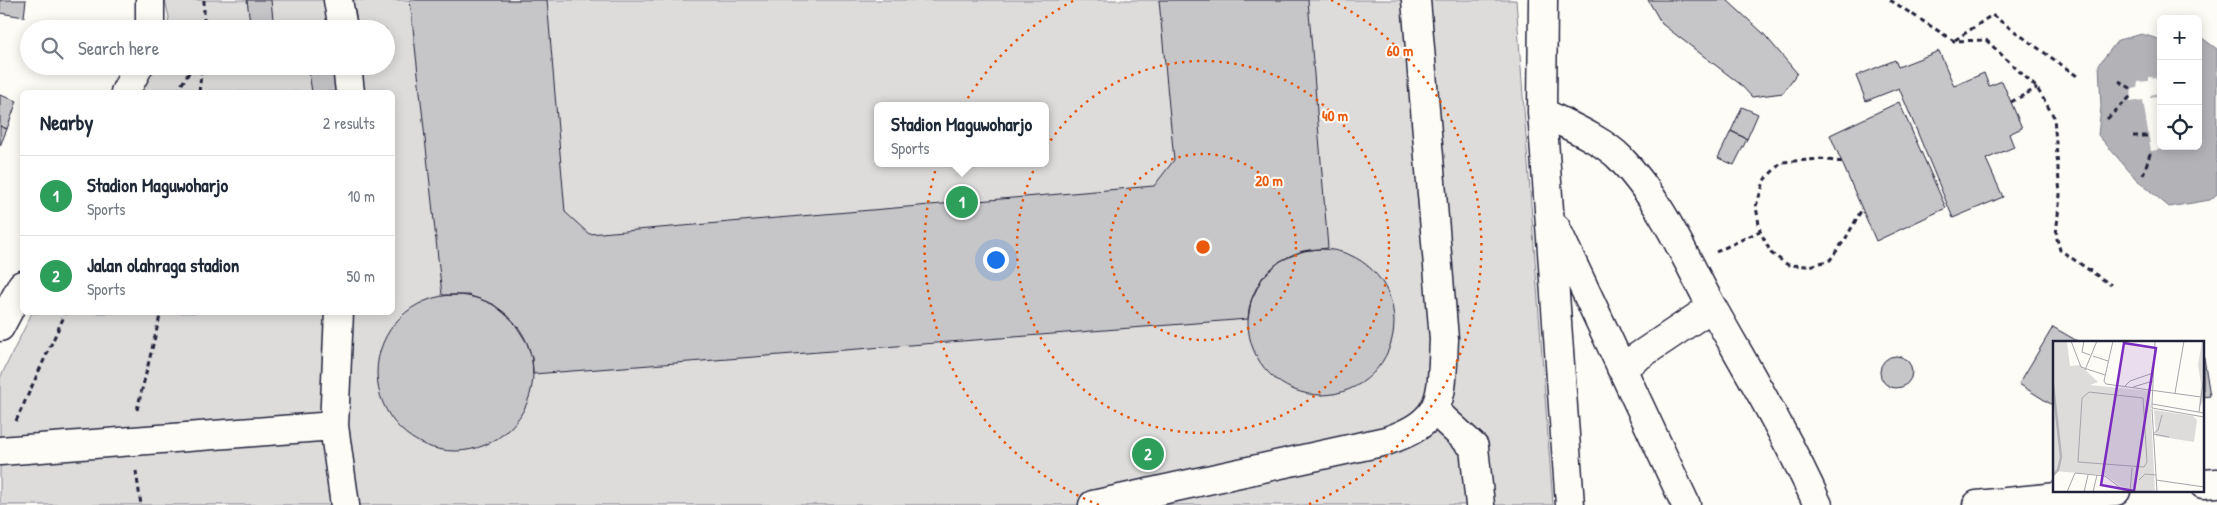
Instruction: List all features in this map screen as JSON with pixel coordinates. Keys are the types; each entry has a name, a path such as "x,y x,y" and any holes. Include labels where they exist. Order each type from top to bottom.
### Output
{"street":[{"path":"150,0 150,20"},
{"path":"338,0 341,20"},
{"path":"1093,505 1386,441 1408,434 1426,421 1435,411 1442,383 1444,339 1416,0"},
{"path":"1543,0 1542,112 1570,505"},
{"path":"126,90 135,75"},
{"path":"348,75 350,90"},
{"path":"1542,112 1588,136 1619,156 1646,189 1799,463 1818,505"},
{"path":"1549,213 1686,505"},
{"path":"0,327 20,289"},
{"path":"1621,368 1712,307"},
{"path":"339,315 334,426 345,505"},
{"path":"1435,411 1474,447 1480,505"},
{"path":"2,450 334,426"},
{"path":"2204,484 2217,483"},
{"path":"1977,505 2106,492"}],"path":[{"path":"204,0 204,20"},
{"path":"1890,0 1954,41 1986,40 2037,88 2054,117 2060,195 2056,235 2060,250 2111,285"},
{"path":"1954,41 1992,15 2077,76"},
{"path":"178,90 188,75"},
{"path":"199,90 201,75"},
{"path":"2119,81 2132,89"},
{"path":"2011,102 2037,88"},
{"path":"2107,119 2131,96"},
{"path":"2133,136 2149,136"},
{"path":"2143,175 2151,151"},
{"path":"1842,162 1821,159 1782,162 1765,179 1756,206 1760,231 1772,253 1788,265 1810,266 1830,260 1846,238 1862,209"},
{"path":"1690,265 1760,231"},
{"path":"2,450 65,315"}],"shaded area":[{"path":"165,0 1516,0 1553,505 0,505 0,378 31,315 395,315 395,90 139,90 146,75 395,75 395,20 168,20"},
{"path":"2142,34 2157,39 2157,150 2202,150 2202,38 2217,49 2217,194 2210,200 2169,207 2136,179 2098,135 2101,107 2099,64 2118,40"}],"pier":[{"path":"2148,77 2157,78 2157,93 2151,95 2150,98 2157,97 2158,150 2151,151 2143,100 2130,102 2132,89 2137,88 2138,82 2148,81"}],"building":[{"path":"0,0 26,0 24,17 0,13"},
{"path":"247,0 271,0 273,20 250,20"},
{"path":"410,0 547,0 565,212 589,234 1154,186 1174,160 1159,0 1308,0 1328,248 1303,251 1280,261 1262,278 1251,301 1248,319 533,374 532,358 527,343 513,321 493,304 468,295 442,295"},
{"path":"1648,0 1727,0 1763,33 1797,73 1783,93 1752,97 1740,84 1662,24"},
{"path":"1939,51 1954,86 1984,73 1989,86 2002,81 2022,128 2009,134 2014,147 1986,159 2003,197 1953,218 1899,88 1866,101 1856,76 1895,60 1898,67"},
{"path":"309,75 337,75 339,90 312,90"},
{"path":"0,95 17,101 7,129 0,126"},
{"path":"1899,102 1946,208 1876,241 1830,135"},
{"path":"1742,107 1758,114 1747,139 1731,131"},
{"path":"0,126 7,129 0,146"},
{"path":"1731,131 1747,139 1734,165 1718,158"},
{"path":"1321,249 1335,250 1349,255 1362,261 1373,270 1382,281 1388,294 1393,308 1393,336 1388,350 1382,363 1373,374 1362,383 1349,389 1335,394 1321,395 1307,394 1293,389 1280,383 1269,374 1260,363 1254,350 1249,336 1248,322 1249,308 1254,294 1260,281 1269,270 1280,261 1293,255 1307,250"},
{"path":"455,295 485,301 498,308 510,318 520,330 527,343 533,373 527,403 520,416 510,428 498,438 485,445 455,451 425,445 412,438 400,428 390,416 383,403 377,373 383,343 390,330 400,318 412,308 425,301"},
{"path":"2053,327 2077,341 2053,341 2053,405 2019,384"},
{"path":"1896,356 1902,357 1907,361 1911,366 1911,378 1907,383 1902,387 1896,388 1890,387 1885,383 1881,378 1880,372 1881,366 1885,361 1890,357"},
{"path":"2204,358 2210,396 2204,397"}],"place":[{"name":"Stadion Maguwoharjo","path":"962,202"},
{"name":"Jalan olahraga stadion","path":"1148,454"}]}
